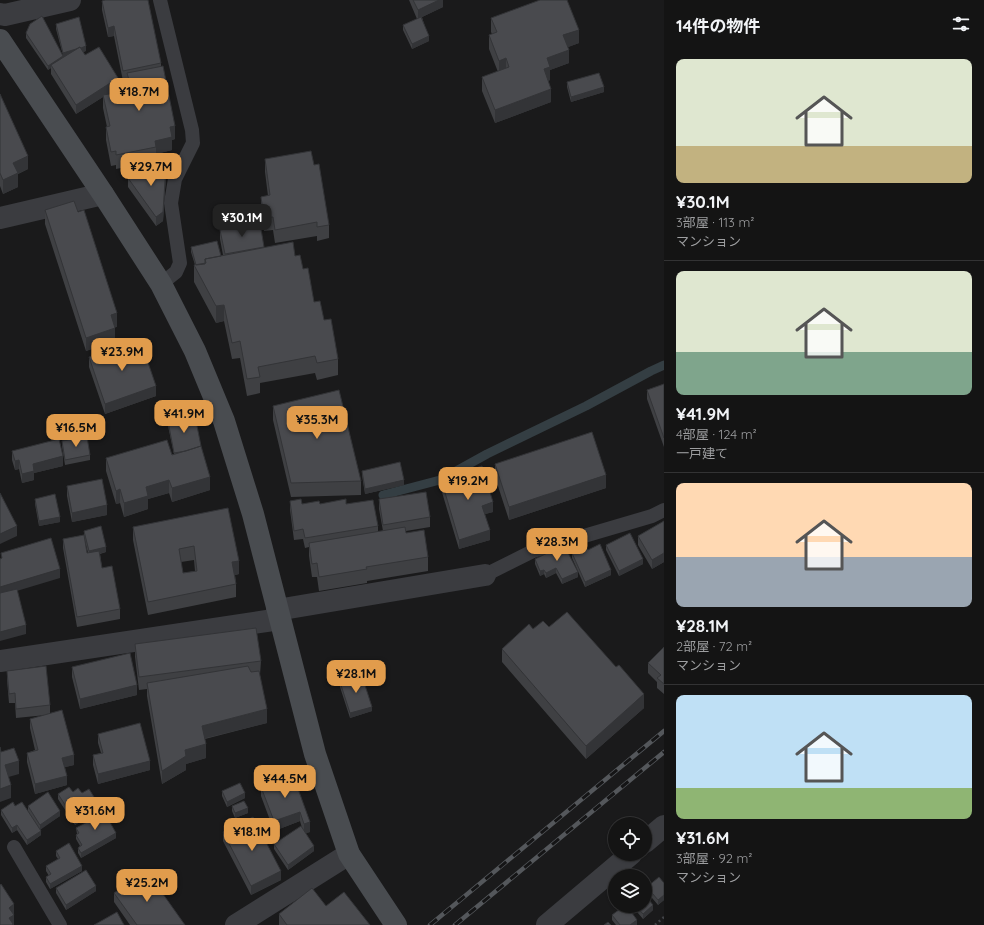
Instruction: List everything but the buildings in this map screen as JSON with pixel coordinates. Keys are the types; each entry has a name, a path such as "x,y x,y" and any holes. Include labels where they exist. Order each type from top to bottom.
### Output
{"street":[{"path":"0,14 5,15 70,0"},
{"path":"0,40 161,284 195,351 224,420 253,514 314,754 349,854 396,925"},
{"path":"0,218 103,194"},
{"path":"0,661 278,614 485,575"},
{"path":"652,836 664,826"},
{"path":"236,925 349,854"},
{"path":"547,925 623,861"}],"lane":[{"path":"160,0 192,130 193,143 175,179 171,203 180,263 176,272 161,284"},
{"path":"485,575 533,550 652,516 664,510"},
{"path":"14,847 60,925"}],"path":[{"path":"655,925 664,917"}],"waterway":[{"path":"383,495 440,480 487,454 586,406 664,365"}],"railway":[{"path":"430,925 664,731"},
{"path":"455,925 664,752"}]}
